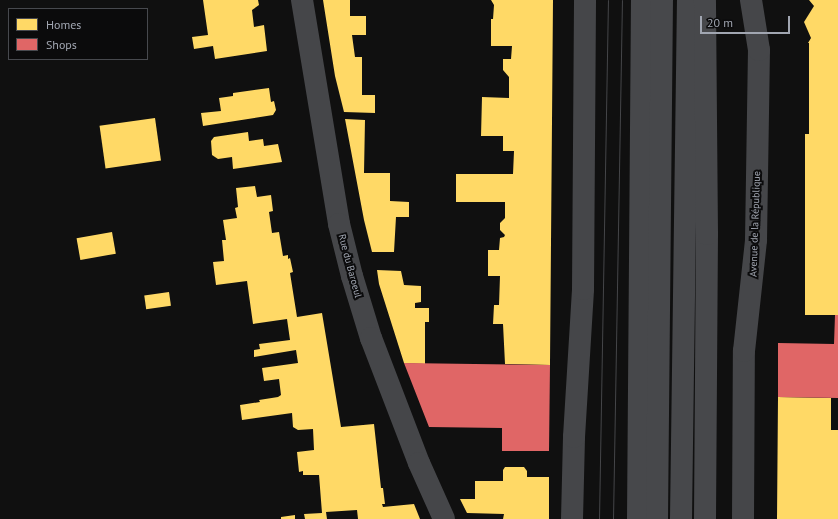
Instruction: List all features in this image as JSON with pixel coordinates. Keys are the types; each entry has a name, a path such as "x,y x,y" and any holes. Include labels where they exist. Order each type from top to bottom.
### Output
{"main road":[{"path":"638,519 642,0"},
{"path":"657,519 662,0"},
{"path":"681,519 688,0"},
{"path":"705,0 707,234 705,519"}],"street":[{"name":"Rue du Baroeul","path":"302,0 339,224 352,276 374,345 419,463 444,519"},
{"path":"572,519 574,437 583,290 585,0"},
{"name":"Avenue de la République","path":"743,519 744,351 756,240 759,50 751,0"}],"building: Homes":[{"path":"203,0 258,0 259,5 252,10 254,27 264,25 267,51 215,59 213,46 194,49 192,37 208,35"},
{"path":"323,0 350,0 350,16 366,16 366,35 352,35 355,57 362,57 362,95 375,95 375,113 344,112 335,76"},
{"path":"491,0 553,0 550,365 505,364 503,324 493,324 494,305 499,305 500,276 488,276 488,250 499,250 500,238 504,237 505,235 500,230 500,223 505,218 505,202 456,202 456,174 513,174 514,151 503,151 503,136 481,136 482,97 509,98 509,77 503,70 503,59 511,59 512,46 491,46 491,19 493,19 494,5"},
{"path":"809,0 838,0 838,315 805,315 805,134 809,134 808,43 811,38 804,22 814,6"},
{"path":"269,88 271,102 274,101 276,110 273,115 203,126 201,113 221,111 219,98 233,96 233,93"},
{"path":"155,118 161,161 106,168 100,126"},
{"path":"345,119 365,120 364,173 390,173 390,201 409,202 409,217 396,217 394,252 372,252 364,220"},
{"path":"248,132 249,141 263,139 264,146 278,144 282,162 233,169 232,157 218,159 212,155 211,141 214,137"},
{"path":"255,186 257,197 271,195 273,211 269,212 272,233 279,232 283,256 288,255 288,259 290,258 293,272 290,273 297,317 322,313 341,427 374,424 381,488 383,488 385,504 382,504 383,507 414,504 420,519 358,519 357,510 326,512 327,519 305,519 304,514 322,513 319,475 303,475 303,471 299,472 297,452 314,450 313,429 298,430 293,427 292,413 242,420 240,405 260,402 259,400 278,397 281,395 279,379 264,381 262,368 298,363 296,350 254,357 254,350 260,349 259,344 290,340 287,319 253,324 247,281 216,285 213,262 224,261 222,240 226,240 223,220 237,218 235,208 238,207 236,188"},
{"path":"112,232 116,254 80,260 77,238"},
{"path":"377,270 401,271 404,285 421,286 421,302 415,303 415,308 429,308 429,322 425,322 425,364 404,363 379,284"},
{"path":"169,292 171,306 146,309 144,295"},
{"path":"778,397 831,398 831,430 838,430 838,519 777,519"},
{"path":"505,467 524,467 527,471 527,477 549,477 549,519 503,519 504,514 467,513 460,499 475,499 475,481 503,481 503,470"},
{"path":"295,515 295,519 281,519 281,517"}],"building: Shops":[{"path":"835,315 838,315 838,398 778,397 778,343 834,344"},
{"path":"404,363 550,365 549,451 502,451 502,428 429,427"}],"tram line":[{"path":"599,519 608,0"},
{"path":"613,519 622,0"}]}
